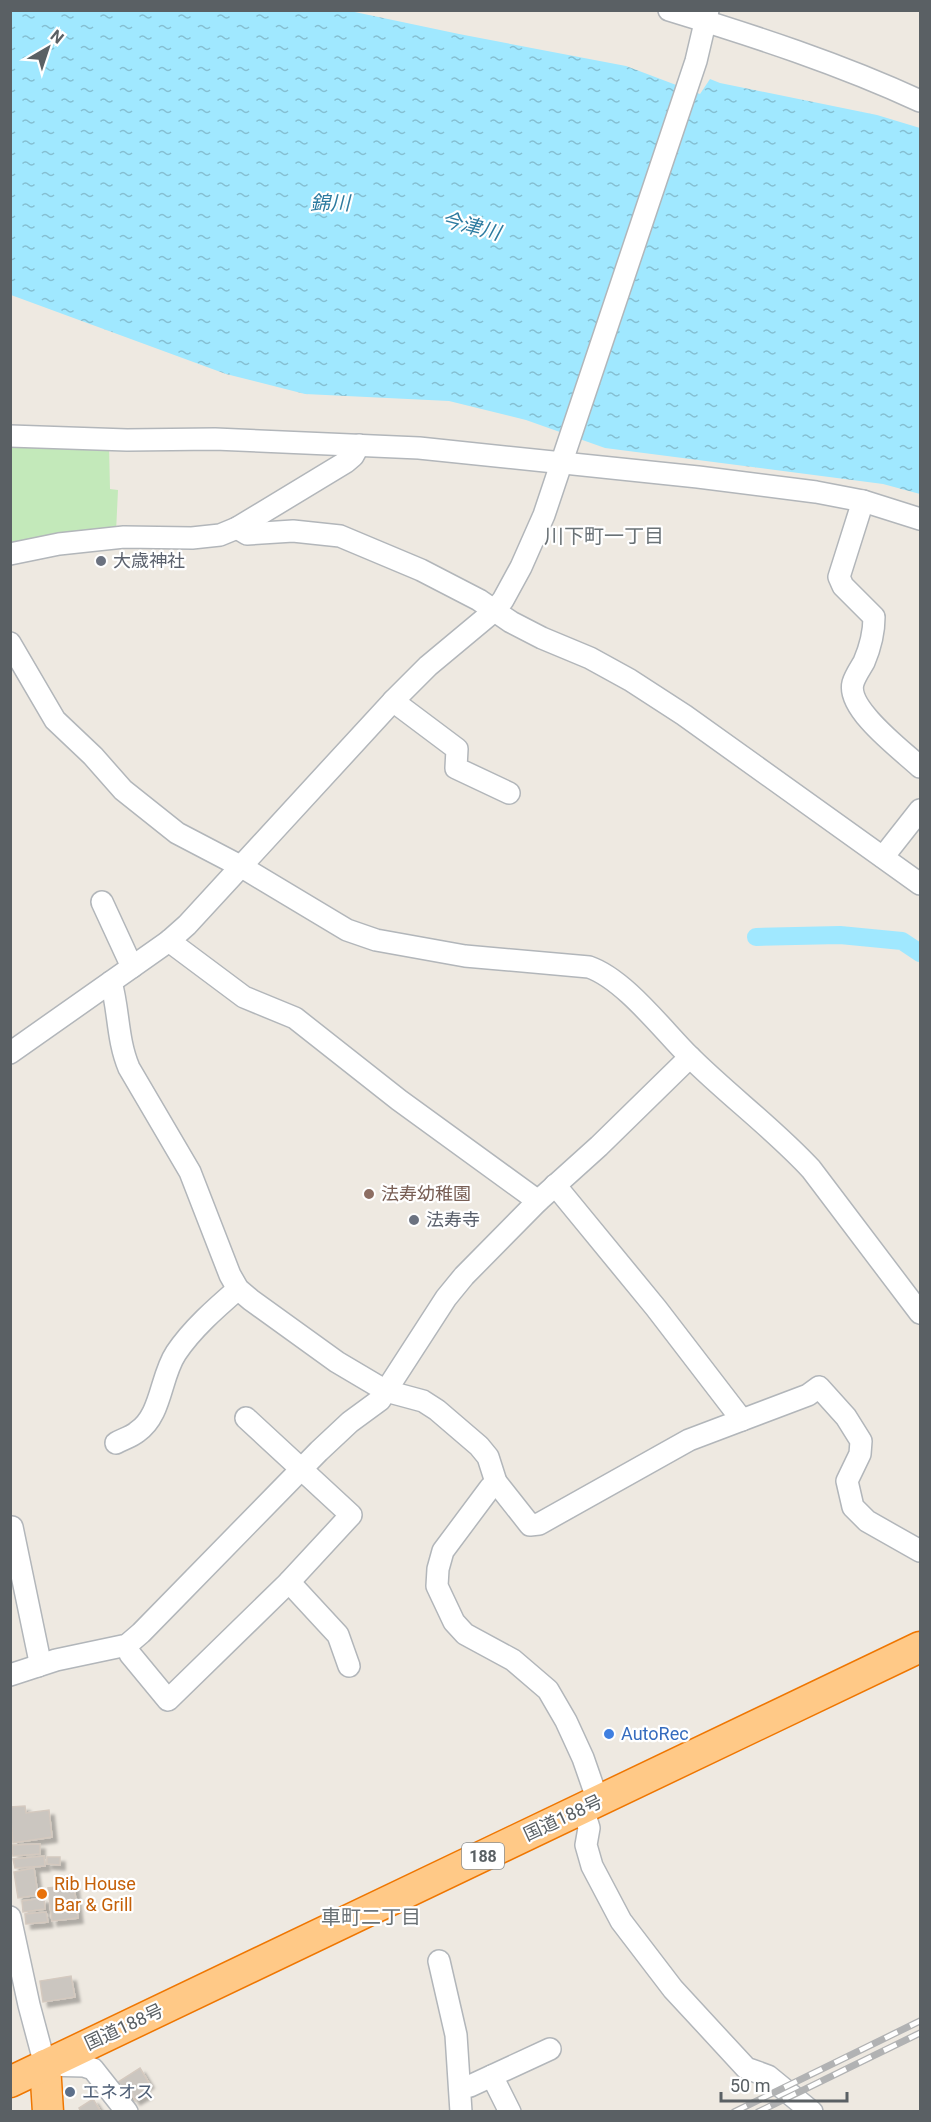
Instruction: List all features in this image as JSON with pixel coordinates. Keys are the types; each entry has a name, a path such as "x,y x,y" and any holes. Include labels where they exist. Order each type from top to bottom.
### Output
{"highway":[{"name":"国道188号","path":"10,2082 921,1647"},
{"path":"45,2065 48,2112"}],"street":[{"path":"669,10 707,16 921,101"},
{"path":"10,1053 169,941 206,907 393,701 428,666 503,600 521,567 544,515 696,61 707,16"},
{"path":"10,436 127,440 214,439 563,457 816,492 863,501 921,519"},
{"path":"10,554 59,544 124,537 220,535 237,528 346,462 353,456 359,445"},
{"path":"863,501 839,576 843,586 874,617 874,630 865,659 852,684 854,696 873,724 921,767"},
{"path":"237,528 247,534 293,531 340,536 422,570 479,600 542,638 590,658 630,680 684,715 921,884"},
{"path":"10,643 55,720 93,756 123,790 177,833 242,867 347,930 376,940 465,956 589,967 601,971 629,994 690,1057 811,1169 921,1313"},
{"path":"393,701 456,749 456,768 509,793"},
{"path":"883,857 921,810"},
{"path":"102,902 132,968"},
{"path":"169,941 244,997 295,1018 399,1100 538,1201"},
{"path":"111,981 124,1055 190,1172 230,1275 238,1289 337,1362 386,1391 423,1401 437,1410 479,1446 488,1458 496,1482 530,1525 539,1524 689,1440 808,1395 819,1387 846,1417 861,1441 860,1454 847,1481 853,1507 867,1521 921,1551"},
{"path":"10,1676 56,1660 127,1645 141,1633 300,1470 350,1422 380,1400 446,1298 464,1276 538,1201 599,1146 690,1057"},
{"path":"555,1185 656,1308 742,1420"},
{"path":"116,1443 138,1432 148,1420 156,1406 176,1352 201,1324 238,1289"},
{"path":"127,1645 129,1654 168,1700 289,1582 351,1515 246,1418"},
{"path":"496,1482 444,1551 438,1569 437,1586 454,1622 465,1634 513,1660 548,1690 574,1739 590,1805 586,1845 592,1866 628,1930 673,1989 746,2068 768,2076 812,2112"},
{"path":"12,1527 39,1657 38,1666"},
{"path":"289,1582 338,1635 349,1666"},
{"path":"10,1917 45,2065 84,2066 93,2069 127,2112"},
{"path":"439,1961 456,2035 461,2112"},
{"path":"461,2086 470,2086 550,2049"},
{"path":"492,2076 510,2112"}],"green space":[{"path":"11,445 109,445 110,489 118,490 116,532 11,545"}],"water":[{"name":"錦川","path":"10,11 350,11 626,66 700,94 710,79 720,83 877,115 920,128 920,494 883,484 605,448 526,420 449,401 305,394 226,374 11,295"}],"building":[{"path":"25,1806 26,1813 49,1810 52,1837 13,1843 10,1807"},
{"path":"40,1844 40,1854 13,1856 12,1845"},
{"path":"44,1856 45,1866 15,1868 13,1859"},
{"path":"47,1857 60,1857 60,1865 47,1864"},
{"path":"34,1868 38,1895 18,1898 14,1872"},
{"path":"74,1885 78,1918 52,1921 48,1888"},
{"path":"44,1898 45,1909 23,1912 22,1901"},
{"path":"46,1912 48,1922 26,1924 25,1914"},
{"path":"71,1976 75,1997 43,2002 40,1981"},
{"path":"140,2068 149,2083 143,2087 147,2093 135,2100 132,2094 124,2098 115,2084"},
{"path":"93,2099 101,2112 81,2112 79,2108"}],"waterway":[{"path":"756,937 840,935 902,941 920,953"}],"railway":[{"path":"734,2112 920,2021"},
{"path":"758,2112 920,2033"}],"place":[{"name":"大歳神社","path":"101,561"},
{"name":"法寿幼稚園","path":"369,1194"},
{"name":"法寿寺","path":"414,1220"},
{"name":"AutoRec","path":"609,1734"},
{"name":"Rib House Bar & Grill","path":"42,1894"},
{"name":"エネオス","path":"70,2092"}],"district":[{"name":"川下町一丁目","path":"604,536"},
{"name":"車町二丁目","path":"371,1917"}],"water label":[{"name":"今津川","path":"471,226"}]}
